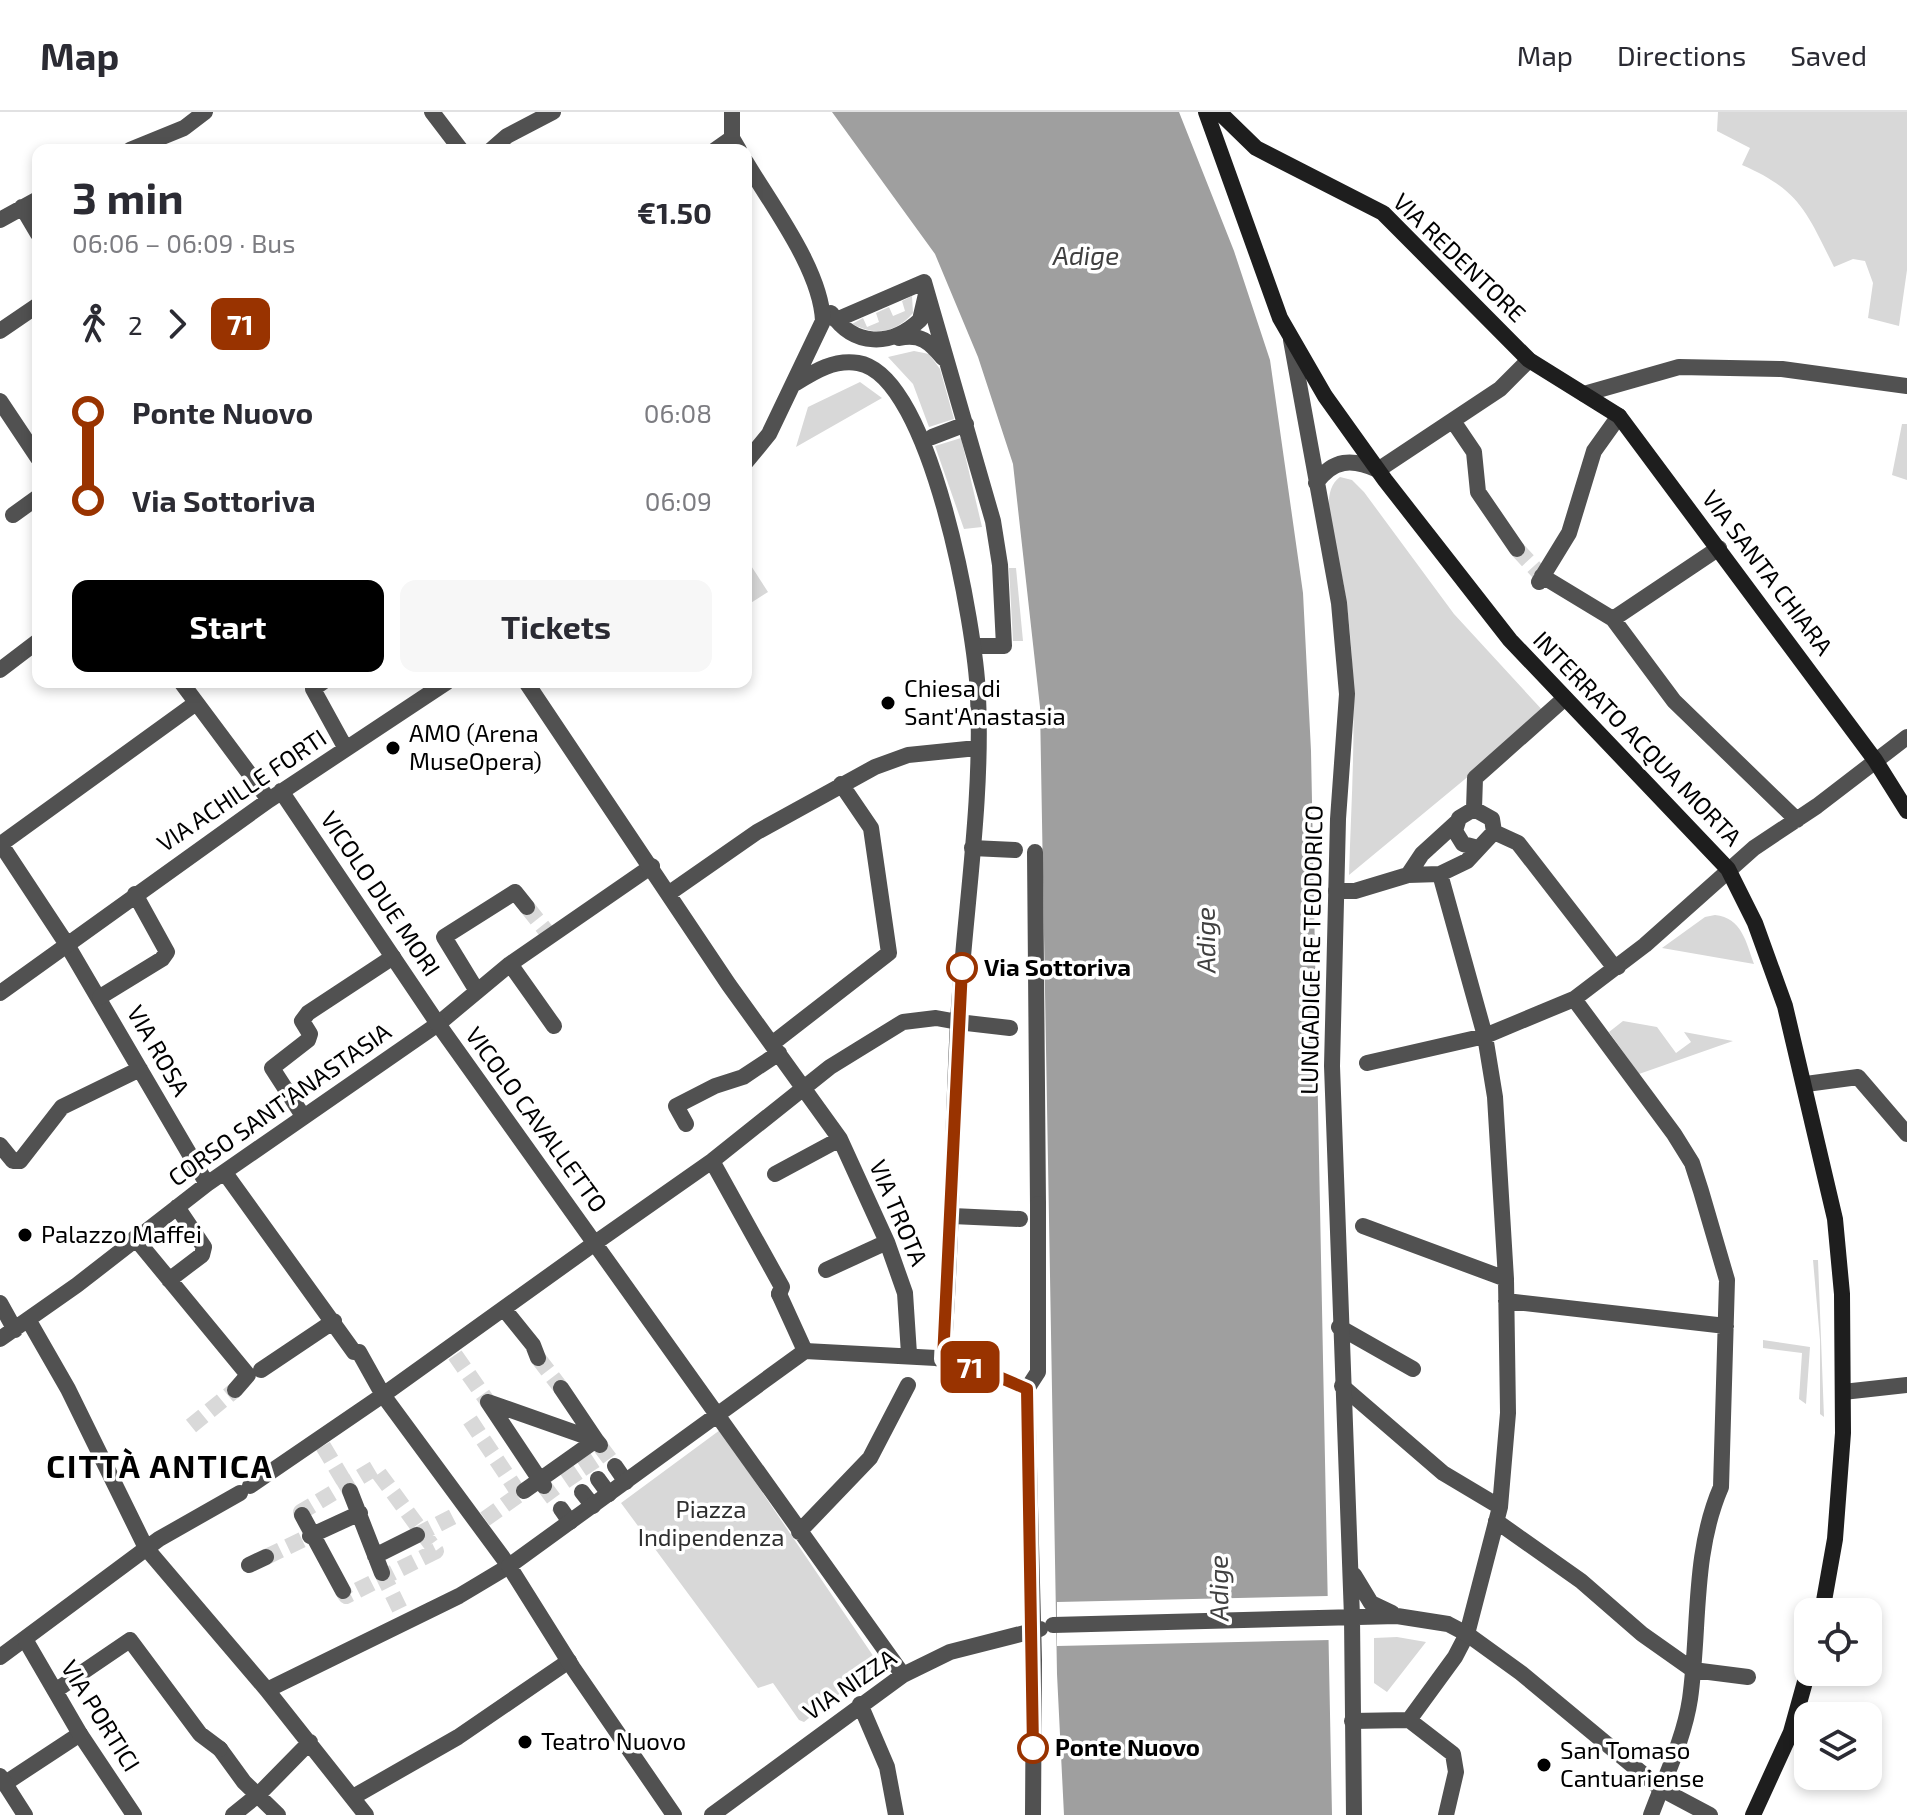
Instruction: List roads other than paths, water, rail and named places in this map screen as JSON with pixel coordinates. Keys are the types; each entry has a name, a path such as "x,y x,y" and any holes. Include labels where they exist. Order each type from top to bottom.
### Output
{"main road":[{"name":"INTERRATO ACQUA MORTA","path":"1206,112 1273,299 1291,340 1378,470 1510,640 1728,869 1755,923 1785,1006 1815,1120 1835,1219 1842,1294 1843,1392 1839,1499 1824,1598"},
{"name":"VIA REDENTORE","path":"1219,112 1256,148 1383,213 1529,360 1619,416"},
{"path":"1223,154 1256,148"},
{"name":"VIA SANTA CHIARA","path":"1619,416 1875,760 1907,811"},
{"path":"1753,1815 1791,1732 1804,1686"}],"street":[{"path":"147,144 184,128 205,112"},
{"path":"432,112 456,144"},
{"path":"498,144 553,112"},
{"path":"732,112 735,144"},
{"path":"752,172 836,320 868,344 913,335 927,341 948,366"},
{"path":"0,220 32,202"},
{"path":"22,207 32,224"},
{"path":"836,320 924,282 993,521 1000,565 1004,646 975,646"},
{"path":"890,340 920,320 927,291"},
{"path":"752,455 769,434 796,383 823,321 823,302"},
{"path":"0,331 32,309"},
{"name":"LUNGADIGE RE TEODORICO","path":"1291,340 1339,603 1347,694 1336,891 1332,1066 1339,1327 1352,1617 1354,1815"},
{"path":"1316,483 1326,469 1345,461 1363,463 1378,470 1500,389 1529,360"},
{"path":"796,383 816,370 857,363 872,368 895,388 915,423 950,533 975,646 977,748 958,1022 952,1216 943,1359"},
{"path":"1584,394 1679,367 1782,369 1907,386"},
{"path":"1,404 32,449"},
{"path":"1619,416 1594,451 1569,533 1541,579 1613,619 1674,701 1797,820"},
{"path":"1453,421 1474,452 1478,492 1517,549"},
{"path":"932,437 966,424"},
{"path":"13,515 32,501"},
{"path":"1613,619 1719,548"},
{"path":"0,670 32,646"},
{"name":"VICOLO DUE MORI","path":"185,688 275,795 438,1024"},
{"path":"314,688 346,749"},
{"name":"VIA ACHILLE FORTI","path":"0,993 275,795 438,688"},
{"name":"VIA TROTA","path":"530,688 668,894 840,1139 887,1242 905,1293 909,1354"},
{"path":"1474,809 1475,778 1565,698"},
{"path":"0,843 196,703"},
{"path":"1367,1063 1485,1036 1574,999 1618,967 1728,869 1907,737"},
{"path":"668,894 757,832 841,784 908,755 977,748"},
{"path":"686,1124 676,1106 715,1086 743,1077 889,953 871,828 841,784"},
{"path":"1336,891 1355,891 1408,875 1440,874 1467,861 1478,848 1491,840 1494,832 1487,813 1474,809 1463,813 1422,854 1408,875"},
{"path":"1456,823 1457,838 1463,844 1478,848"},
{"path":"1494,832 1518,843 1611,963 1618,967"},
{"name":"VIA ROSA","path":"0,843 100,997 207,1184"},
{"path":"972,848 1015,850"},
{"path":"1033,1815 1033,1632 1027,1389 1038,1372 1035,852"},
{"name":"CORSO SANT'ANASTASIA","path":"0,1339 77,1285 207,1184 438,1024 510,964 652,866"},
{"path":"1409,1720 1455,1657 1467,1634 1498,1514 1508,1413 1506,1279 1495,1097 1485,1036 1440,874"},
{"path":"477,991 444,937 515,892 527,907"},
{"path":"100,997 162,959 167,952 135,894"},
{"path":"303,1116 272,1068 308,1040 310,1034 302,1021 308,1013 393,957"},
{"path":"510,964 554,1026"},
{"path":"1574,999 1692,1163 1727,1280 1721,1487 1710,1513 1699,1573 1700,1606 1690,1702 1651,1815"},
{"path":"0,1657 26,1641 146,1548 245,1490 386,1398 504,1309 712,1161 830,1067 903,1022 936,1018 1010,1028"},
{"name":"VICOLO CAVALLETTO","path":"438,1024 903,1675"},
{"path":"0,1145 13,1161 20,1161 62,1107 140,1069"},
{"path":"1806,1084 1858,1077 1907,1134"},
{"path":"775,1174 840,1139"},
{"path":"712,1161 782,1287 779,1294 805,1351"},
{"path":"225,1173 354,1352 362,1357 361,1361 462,1512 481,1522 569,1661 674,1815"},
{"path":"169,1280 202,1255 204,1247 177,1207"},
{"path":"952,1216 1020,1219"},
{"path":"1363,1226 1506,1279"},
{"path":"135,1238 169,1280 254,1372"},
{"path":"826,1270 887,1242"},
{"path":"1506,1301 1726,1326"},
{"path":"0,1303 22,1326 68,1389 146,1548 310,1742 366,1815"},
{"path":"504,1309 533,1345 538,1358"},
{"path":"235,1390 330,1315"},
{"path":"1339,1327 1413,1369"},
{"path":"267,1690 459,1596 509,1566 566,1515 593,1506 805,1351 909,1354 943,1359 985,1371 1027,1389"},
{"path":"799,1532 870,1458 908,1385"},
{"path":"1843,1392 1907,1385"},
{"path":"1342,1386 1443,1473 1581,1581 1642,1634 1693,1670 1748,1677"},
{"path":"561,1388 598,1443"},
{"path":"542,1483 488,1402 598,1443"},
{"path":"524,1491 542,1483 598,1443"},
{"path":"615,1466 626,1482"},
{"path":"598,1479 609,1494"},
{"path":"347,1492 360,1513 382,1573"},
{"path":"582,1492 593,1506"},
{"path":"311,1535 360,1513"},
{"path":"302,1515 343,1591"},
{"path":"375,1556 417,1535"},
{"path":"249,1565 266,1557"},
{"path":"1350,1566 1371,1603 1397,1616"},
{"name":"LUNGADIGE RE TEODORICO","path":"1309,1619 1326,1614 1339,1604 1350,1566"},
{"name":"VIA NIZZA","path":"712,1815 860,1704 903,1675 950,1652 1053,1625 1397,1616 1448,1624 1467,1634 1521,1673 1661,1789 1710,1815"},
{"path":"55,1691 130,1640 200,1734 220,1749 244,1782 278,1815"},
{"name":"VIA PORTICI","path":"26,1641 80,1734 134,1815"},
{"path":"353,1797 432,1753 569,1661"},
{"path":"860,1704 887,1767 896,1815"},
{"path":"1352,1721 1409,1720 1453,1754 1456,1772 1446,1815"},
{"path":"25,1815 1,1782 80,1734"},
{"path":"233,1815 259,1794 310,1742"}],"water":[{"name":"Adige","path":"832,112 1179,112 1234,251 1270,360 1303,593 1311,751 1332,1815 1064,1815 1057,1674 1040,707 1013,464 978,357 935,254"}],"tunnel":[{"path":"1517,549 1542,576"},
{"path":"527,907 550,936"},
{"path":"455,1355 488,1402"},
{"path":"538,1358 561,1388"},
{"path":"191,1426 235,1390"},
{"path":"470,1420 522,1498"},
{"path":"323,1446 348,1488"},
{"path":"600,1446 615,1466"},
{"path":"584,1458 598,1479"},
{"path":"302,1515 301,1512 375,1468 436,1551 346,1596 343,1591"},
{"path":"567,1470 582,1492"},
{"path":"544,1486 561,1509"},
{"path":"485,1519 524,1491"},
{"path":"417,1535 458,1514"},
{"path":"266,1557 310,1536"},
{"path":"382,1573 406,1622"}],"place":[{"name":"Chiesa di Sant'Anastasia","path":"888,703"},
{"name":"AMO (Arena MuseOpera)","path":"393,748"},
{"name":"Via Sottoriva","path":"962,968"},
{"name":"Palazzo Maffei","path":"25,1235"},
{"name":"Teatro Nuovo","path":"525,1742"},
{"name":"Ponte Nuovo","path":"1033,1748"},
{"name":"San Tomaso Cantuariense","path":"1544,1765"}],"district":[{"name":"CITTÀ ANTICA","path":"160,1467"}],"park label":[{"name":"Piazza Indipendenza","path":"711,1524"}]}
